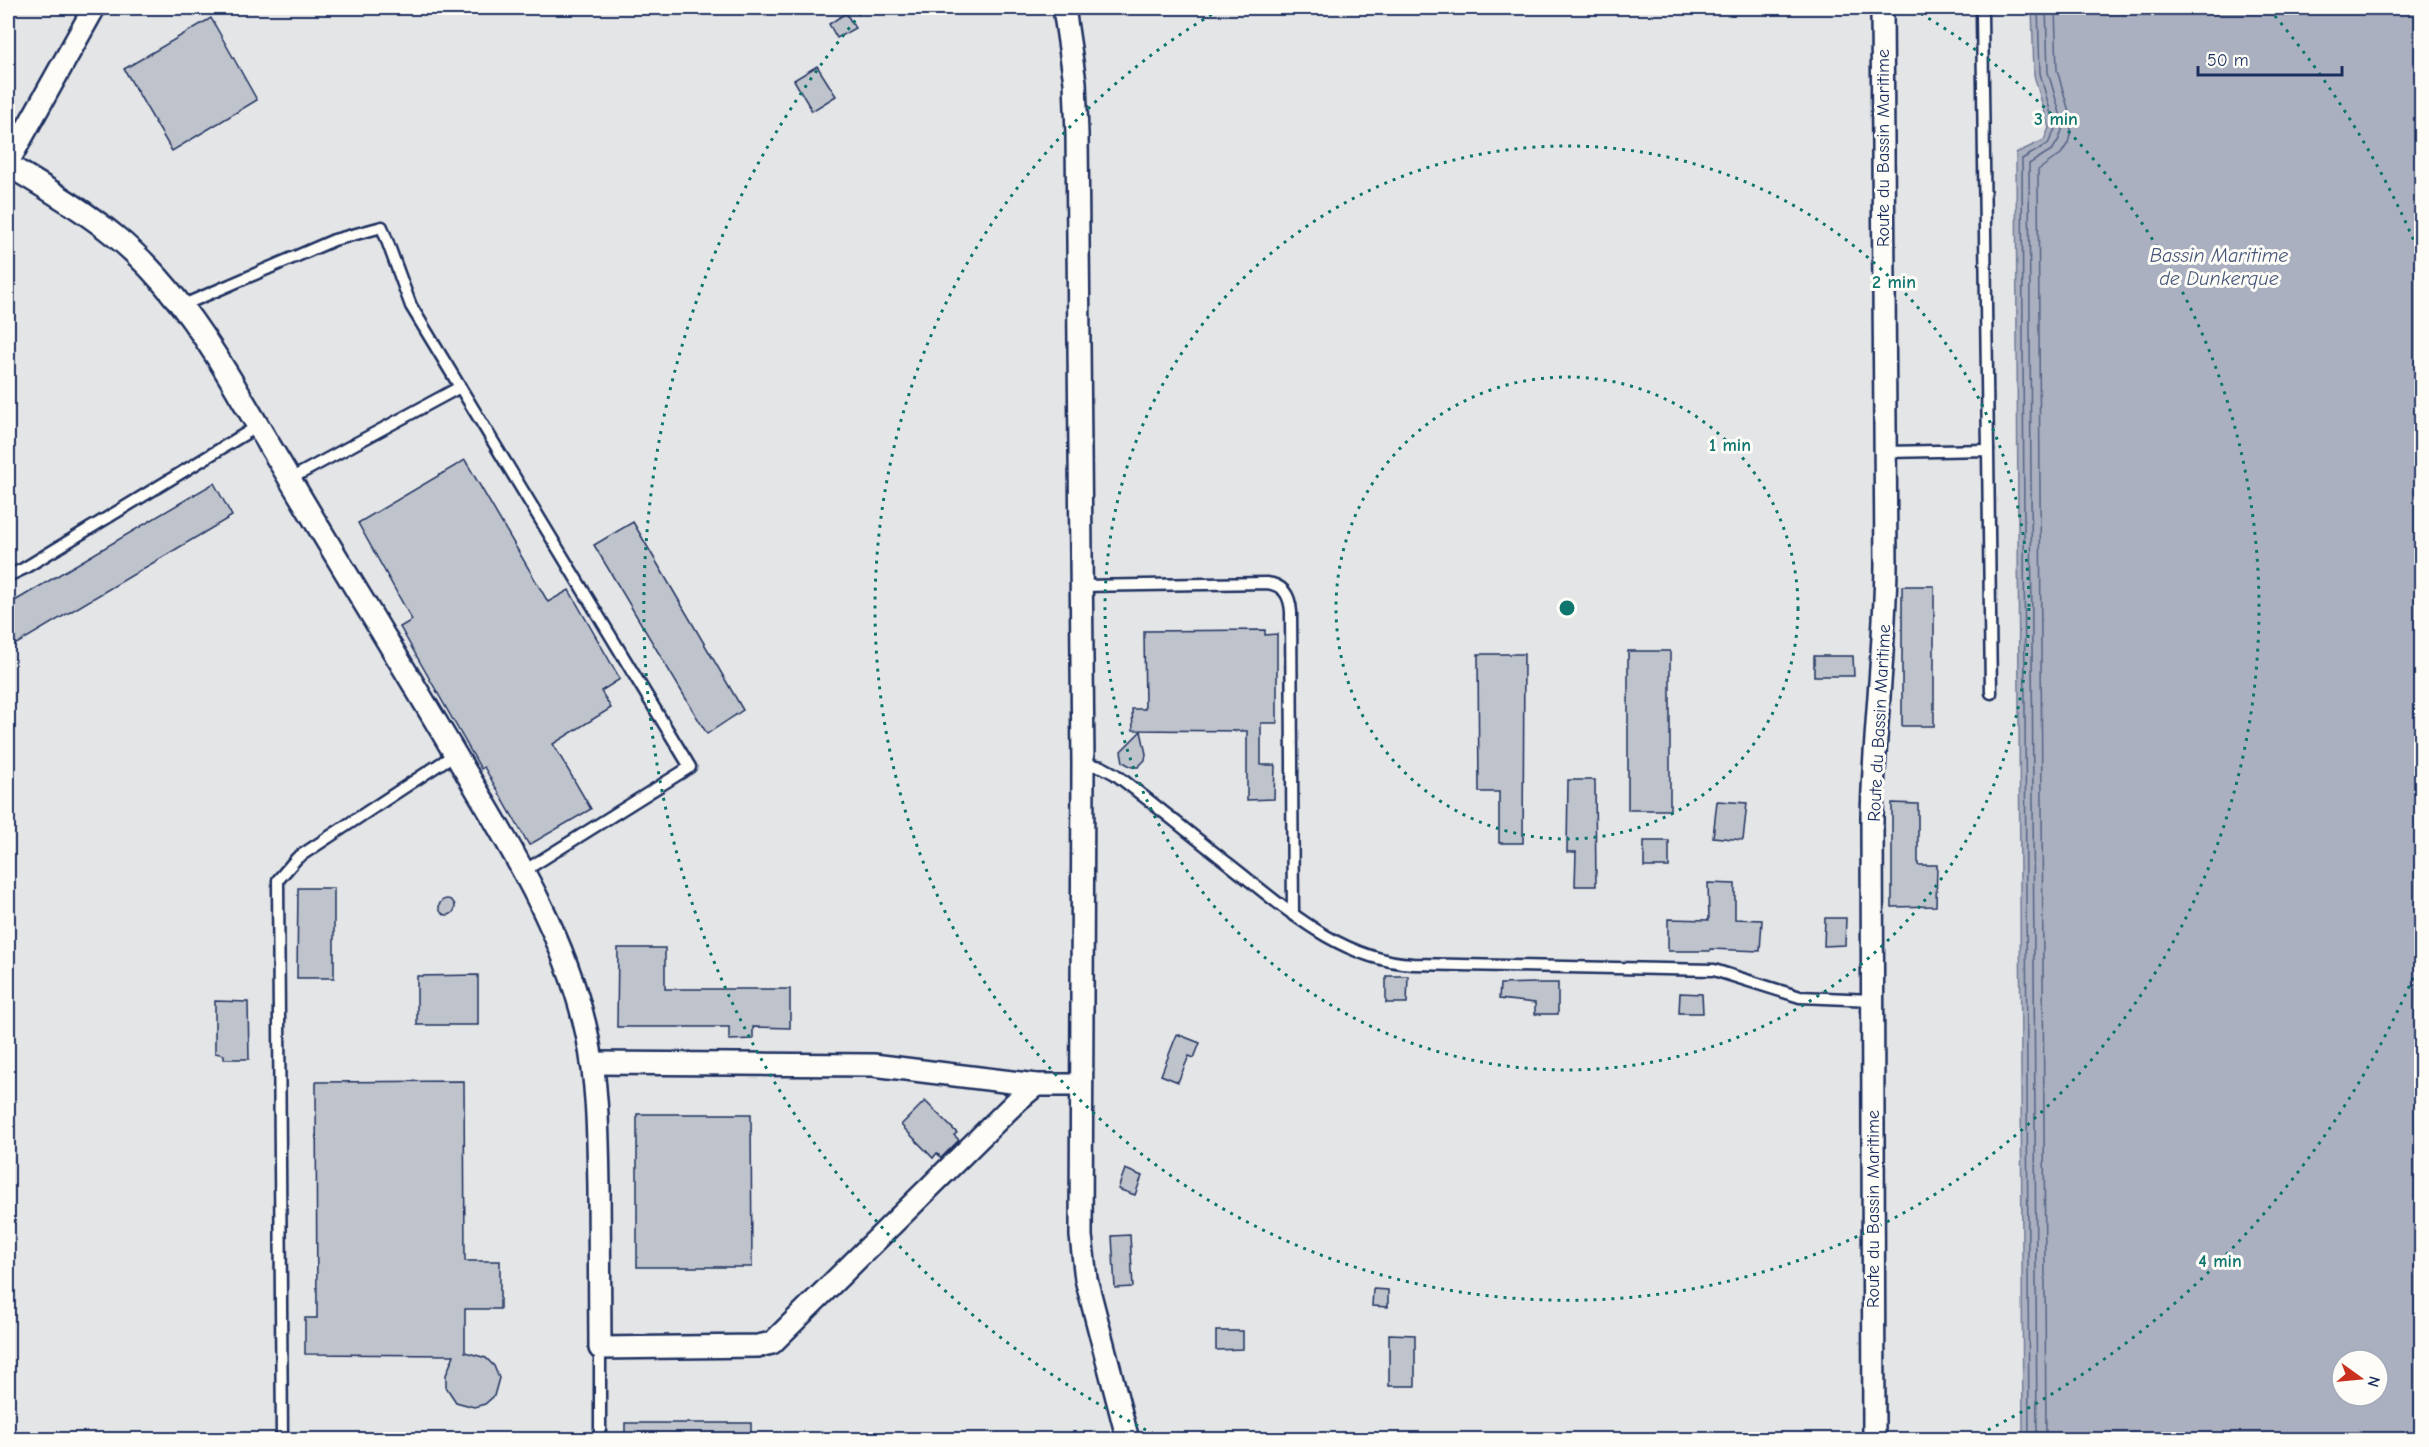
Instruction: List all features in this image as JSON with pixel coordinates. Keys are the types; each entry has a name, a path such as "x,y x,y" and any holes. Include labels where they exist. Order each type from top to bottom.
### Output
{"street":[{"path":"94,8 8,163 117,237 147,266 180,306 221,363 540,900 562,953 583,1017 592,1063 598,1119 600,1348 758,1346 772,1343 1018,1100 1036,1085"},
{"path":"1064,8 1077,116 1083,764 1081,1219 1084,1265 1128,1440"},
{"name":"Route du Bassin Maritime","path":"1874,1440 1873,783 1886,609 1882,8"},
{"path":"592,1063 873,1065 1036,1085 1081,1085"}],"lane":[{"path":"1982,15 1991,693"},
{"path":"180,306 334,240 382,227 411,306 690,767 524,871"},
{"path":"290,479 460,387"},
{"path":"8,576 258,426"},
{"path":"1886,452 1988,450"},
{"path":"1081,586 1267,583 1280,586 1287,594 1291,612 1293,915"},
{"path":"282,1440 278,880 297,858 455,754"},
{"path":"1083,764 1102,767 1115,774 1293,915 1317,931 1357,951 1402,963 1714,970 1800,997 1818,1000 1872,1000"},
{"path":"600,1348 600,1440"}],"shaded area":[{"path":"8,8 2032,8 2034,75 2049,128 2044,140 2016,154 2023,1439 8,1439"}],"water":[{"name":"Bassin Maritime de Dunkerque","path":"2032,8 2421,8 2421,1439 2023,1439 2016,153 2044,140 2049,128 2034,75"}],"building":[{"path":"846,13 855,28 837,38 829,24"},
{"path":"211,18 257,100 172,151 124,69"},
{"path":"817,66 836,96 812,111 794,80"},
{"path":"465,460 548,602 569,590 620,679 601,691 611,708 553,744 591,809 529,845 484,767 481,769 400,627 412,620 358,523"},
{"path":"214,483 232,516 8,649 8,605"},
{"path":"633,522 743,710 707,734 594,545"},
{"path":"1902,586 1934,586 1934,726 1902,726"},
{"path":"1265,630 1265,635 1277,634 1277,723 1261,723 1261,765 1275,765 1274,799 1247,800 1247,731 1133,730 1132,709 1145,709 1144,631"},
{"path":"1628,651 1670,651 1670,810 1628,810"},
{"path":"1478,654 1524,654 1523,843 1499,843 1499,792 1479,792"},
{"path":"1814,656 1853,656 1854,676 1814,676"},
{"path":"1141,731 1146,754 1145,760 1138,767 1132,767 1123,762 1121,751"},
{"path":"1568,780 1595,780 1596,886 1575,886 1576,852 1567,852"},
{"path":"1717,801 1747,803 1743,840 1713,837"},
{"path":"1892,803 1918,804 1918,865 1937,865 1936,906 1892,907"},
{"path":"1644,841 1669,841 1669,867 1644,867"},
{"path":"1708,883 1735,884 1735,919 1762,920 1760,951 1710,949 1710,951 1668,951 1668,919 1709,920"},
{"path":"298,888 334,888 334,978 297,978"},
{"path":"444,899 450,899 455,907 453,913 444,915 439,910 439,904"},
{"path":"1825,918 1846,918 1845,945 1824,946"},
{"path":"618,948 665,948 665,989 790,989 790,1028 753,1027 753,1039 729,1040 729,1027 617,1027"},
{"path":"478,975 478,1025 417,1025 417,976"},
{"path":"1386,976 1408,976 1407,1003 1386,1003"},
{"path":"1558,983 1558,1014 1535,1014 1535,1003 1499,999 1500,984"},
{"path":"1680,993 1702,994 1703,1013 1679,1013"},
{"path":"215,1001 248,1002 249,1059 224,1059 224,1055 215,1053"},
{"path":"1177,1034 1200,1043 1194,1058 1189,1056 1178,1082 1161,1075"},
{"path":"464,1081 465,1261 500,1261 500,1309 465,1309 465,1352 486,1358 494,1366 499,1378 494,1396 485,1404 474,1407 456,1402 446,1387 446,1375 454,1355 305,1354 305,1318 317,1318 316,1082"},
{"path":"925,1101 957,1133 954,1135 959,1140 941,1158 937,1153 933,1158 901,1125"},
{"path":"637,1114 751,1114 752,1267 637,1267"},
{"path":"1125,1169 1142,1176 1135,1195 1118,1189"},
{"path":"1130,1235 1133,1287 1115,1288 1112,1236"},
{"path":"1373,1289 1388,1290 1388,1307 1372,1306"},
{"path":"1216,1331 1243,1331 1243,1349 1216,1350"},
{"path":"1389,1334 1415,1335 1415,1386 1389,1386"},
{"path":"625,1423 751,1423 751,1440 625,1440"}]}
